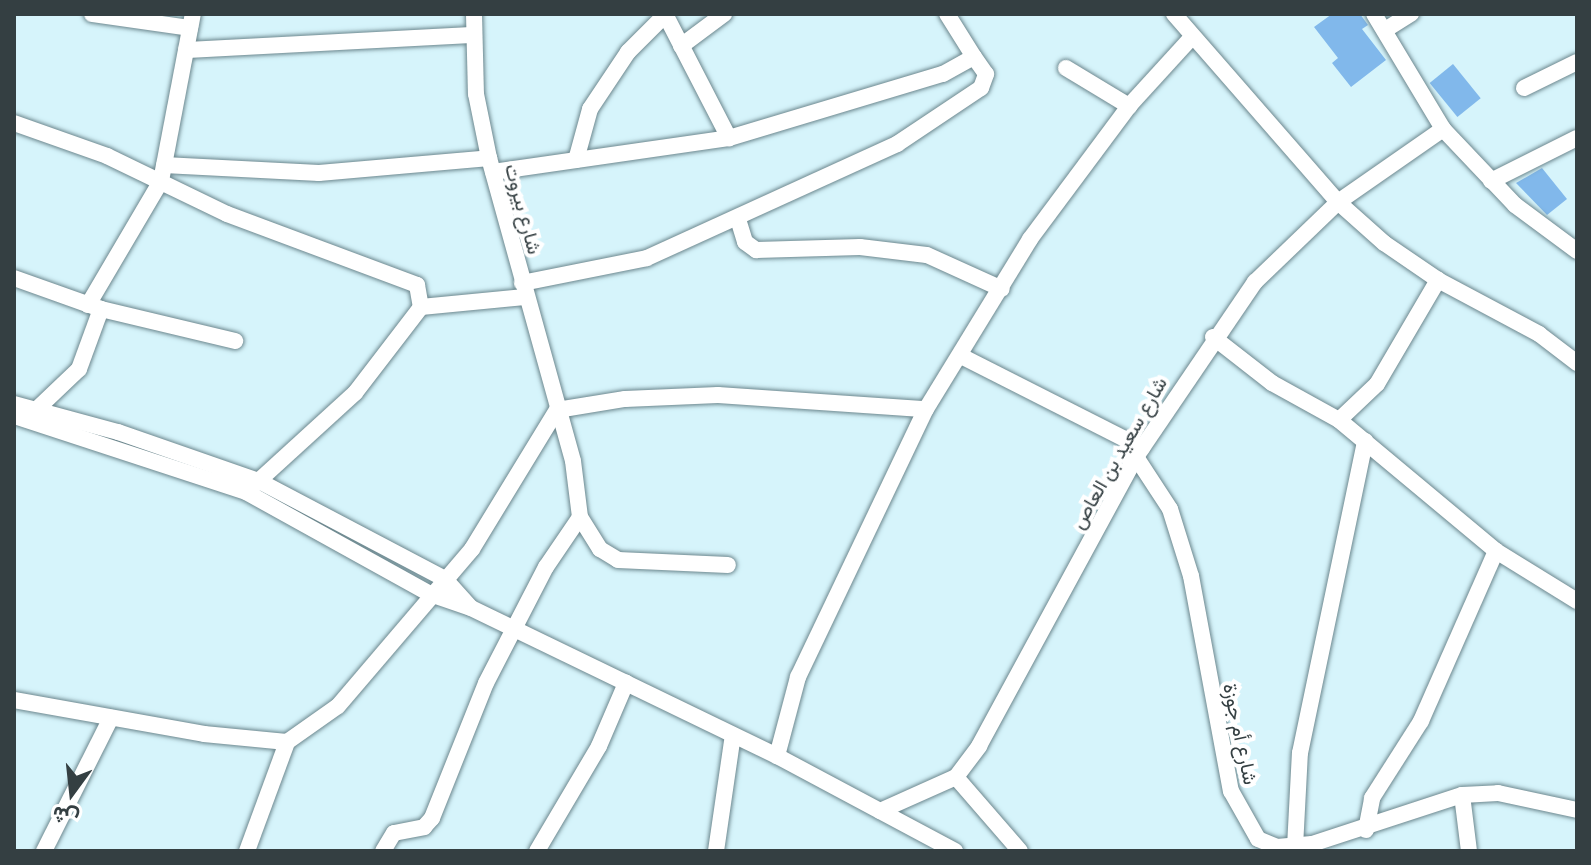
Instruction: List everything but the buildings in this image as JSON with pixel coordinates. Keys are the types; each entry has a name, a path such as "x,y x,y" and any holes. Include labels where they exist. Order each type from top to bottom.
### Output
{"street":[{"path":"37,409 79,369 94,307 162,173 191,21 92,14"},
{"name":"شارع بيروت","path":"474,14 476,94 523,290 573,461 580,517"},
{"path":"681,46 724,14"},
{"path":"246,492 355,393 421,307 523,290 647,258 738,219 935,121 986,81 947,14"},
{"path":"1174,14 1338,202 1384,243 1438,280 1539,334 1577,363"},
{"path":"1374,14 1443,129 1491,181 1577,251"},
{"path":"1385,30 1411,14"},
{"path":"576,160 590,109 628,52 665,15 729,138"},
{"path":"186,50 473,35"},
{"path":"777,756 798,677 926,409 1030,239 1129,106 1192,37"},
{"path":"162,173 319,173 576,160 729,138 943,74 974,57"},
{"path":"1524,88 1577,62"},
{"path":"1066,68 1129,106"},
{"path":"14,123 162,173 227,214 417,285 421,307"},
{"name":"شارع سعيد بن العاص","path":"956,777 979,746 1139,453 1213,337 1255,282 1338,202 1443,129"},
{"path":"1491,181 1577,138"},
{"path":"738,219 745,242 756,250 860,247 927,255 1002,289"},
{"path":"14,278 94,307 235,341"},
{"path":"1339,420 1377,384 1438,280"},
{"path":"1213,337 1272,383 1339,420 1496,551 1577,601"},
{"path":"961,356 1139,453"},
{"path":"247,851 287,742 338,706 430,594 472,549 557,410 625,399 718,395 926,409"},
{"path":"14,404 259,481 445,579 471,608"},
{"path":"14,416 246,492 430,594 471,608 777,756 955,851"},
{"path":"1307,847 1300,753 1365,441"},
{"name":"شارع أم جوزة","path":"1139,453 1170,509 1191,576 1231,791 1258,839 1277,847 1307,847 1366,830 1462,795 1498,793 1577,810"},
{"path":"383,851 394,833 424,827 432,818 445,776 514,629 580,517 600,549 618,560 728,565"},
{"path":"1366,830 1372,798 1421,721 1496,551"},
{"path":"537,851 599,746 626,683"},
{"path":"14,700 204,734 287,742"},
{"path":"44,851 111,718"},
{"path":"716,851 733,735"},
{"path":"880,811 956,777 1019,851"},
{"path":"1462,795 1469,851"}]}
